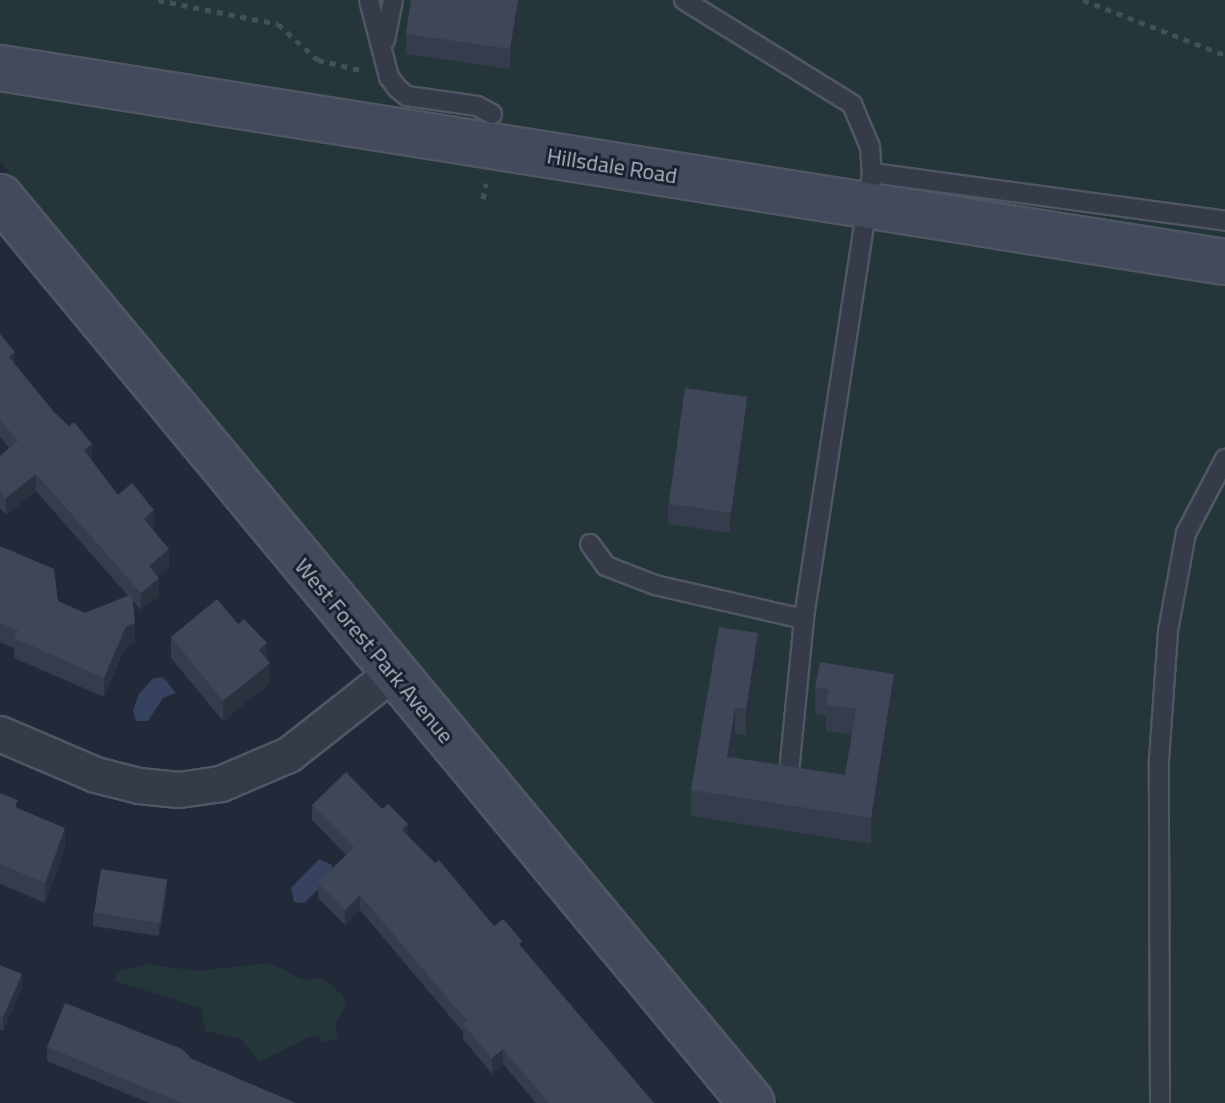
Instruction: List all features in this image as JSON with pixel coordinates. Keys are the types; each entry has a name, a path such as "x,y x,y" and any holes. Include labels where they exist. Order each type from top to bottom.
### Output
{"main road":[{"name":"Hillsdale Road","path":"0,68 869,189 1225,262"},
{"name":"West Forest Park Avenue","path":"0,197 392,674 752,1103"}],"street":[{"path":"0,734 96,775 139,786 179,790 207,786 256,773 289,755 392,674"}],"lane":[{"path":"369,0 389,77 407,96 477,106 492,114"},
{"path":"384,52 393,0"},
{"path":"684,0 852,104 870,147 869,189 804,619 789,773"},
{"path":"869,189 1225,221"},
{"path":"1160,1103 1159,760 1168,631 1186,533 1225,459"},
{"path":"590,544 606,566 655,585 804,619"}],"path":[{"path":"158,0 278,24 318,60 389,77"},
{"path":"1083,0 1225,55"},
{"path":"483,199 488,174"}],"shaded area":[{"path":"0,0 1225,0 1225,1103 780,1103 0,161"},
{"path":"270,963 303,980 320,978 341,993 347,1003 335,1025 338,1038 323,1042 318,1035 307,1038 259,1062 241,1039 205,1031 201,1008 115,981 116,972 147,964 197,971"}],"water":[{"path":"163,677 176,693 163,698 148,721 136,721 133,710 139,694 152,679"},
{"path":"319,859 332,865 333,875 304,903 294,902 291,888"}],"building":[{"path":"411,0 518,0 510,49 406,34"},
{"path":"0,334 15,352 9,357 54,412 69,426 74,422 92,444 84,450 118,495 132,483 154,510 144,519 169,549 149,566 159,578 141,593 36,474 6,498 0,491 0,456 18,441 0,420"},
{"path":"685,388 747,397 731,513 669,504"},
{"path":"0,546 54,569 58,601 85,613 132,594 135,623 126,626 104,678 14,638 18,630 0,623"},
{"path":"217,599 238,624 244,619 267,643 259,650 270,663 223,701 171,637"},
{"path":"719,627 758,633 746,709 735,708 727,757 845,775 856,709 826,705 828,690 815,688 820,662 894,674 871,818 691,790"},
{"path":"346,772 382,809 388,804 408,824 402,830 435,863 439,860 494,926 503,919 522,941 519,944 654,1103 549,1103 503,1049 492,1058 463,1024 467,1021 360,895 345,910 318,883 354,847 312,805"},
{"path":"0,793 18,800 15,807 65,828 45,883 0,864"},
{"path":"101,869 167,879 160,923 94,912"},
{"path":"0,965 22,974 3,1017 0,1016"},
{"path":"65,1003 182,1049 192,1059 296,1103 182,1103 47,1047"}]}
